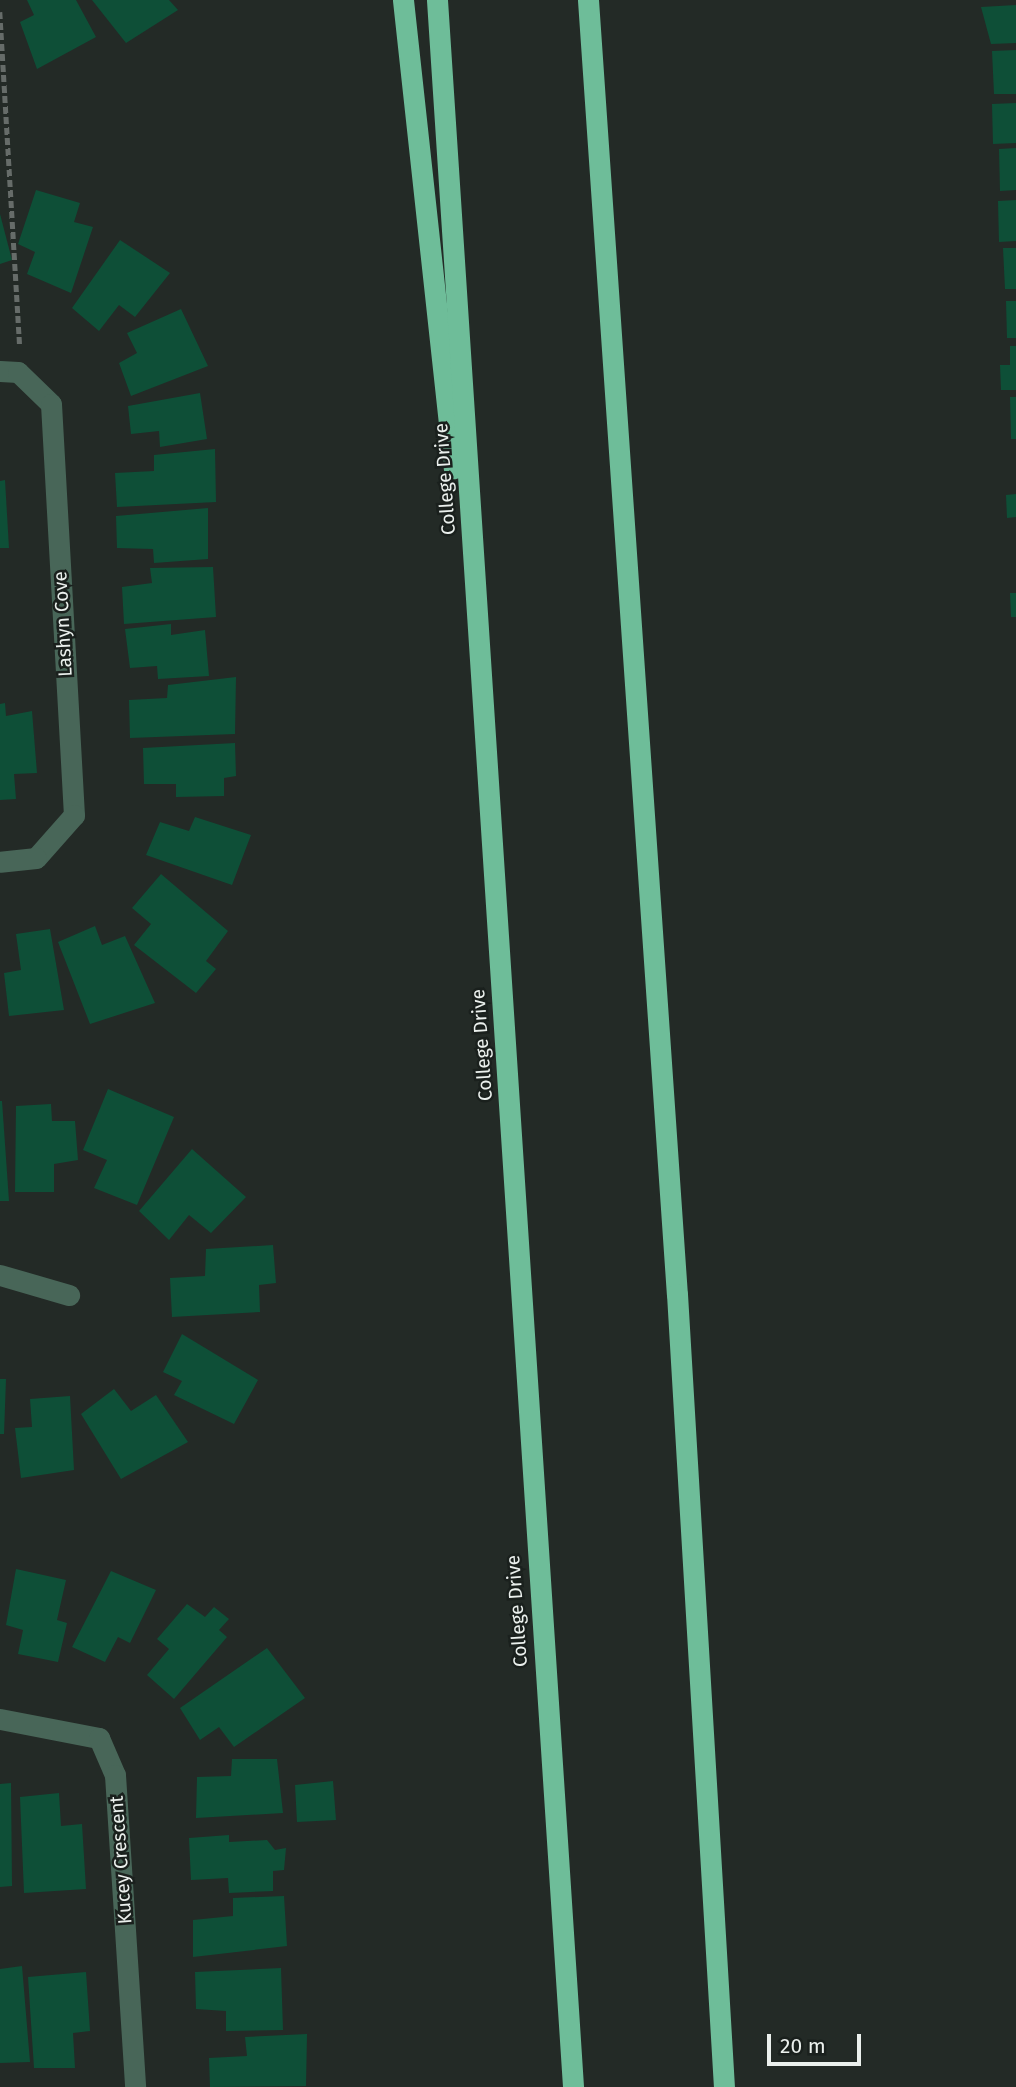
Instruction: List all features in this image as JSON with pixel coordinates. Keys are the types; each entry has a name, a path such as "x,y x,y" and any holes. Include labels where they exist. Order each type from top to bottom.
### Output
{"highway":[{"path":"402,0 487,773"},
{"name":"College Drive","path":"437,0 573,2087"},
{"path":"589,0 677,1294 723,2087"}],"street":[{"name":"Lashyn Cove","path":"0,371 19,372 51,404 74,815 36,858 0,862"},
{"path":"0,1275 69,1295"},
{"name":"Kucey Crescent","path":"0,1719 99,1738 115,1775 135,2087"}],"path":[{"path":"0,12 21,324"}],"building":[{"path":"27,0 76,0 96,37 37,69 20,22 34,15"},
{"path":"92,0 169,0 178,10 126,43"},
{"path":"1016,5 1016,43 991,44 981,7"},
{"path":"1016,50 1016,94 994,94 992,51"},
{"path":"1016,103 1016,143 993,144 992,104"},
{"path":"1016,148 1016,190 1000,191 999,149"},
{"path":"36,190 80,203 74,222 93,227 71,293 27,274 35,252 18,244"},
{"path":"1016,200 1016,241 999,242 998,201"},
{"path":"0,214 12,260 0,264"},
{"path":"120,240 170,273 135,317 119,305 99,331 72,308"},
{"path":"1003,248 1016,248 1016,289 1005,289"},
{"path":"1006,301 1016,301 1016,338 1007,338"},
{"path":"181,309 208,366 131,396 119,363 137,353 127,333"},
{"path":"1010,346 1016,346 1016,390 1001,390 1000,365 1010,365"},
{"path":"200,393 207,439 160,447 159,431 131,434 128,406"},
{"path":"1010,397 1016,397 1016,439 1011,439"},
{"path":"215,449 216,502 117,507 115,473 154,471 154,455"},
{"path":"5,480 9,548 0,548 0,481"},
{"path":"1016,494 1016,517 1007,518 1006,495"},
{"path":"208,508 208,559 154,563 153,549 117,548 116,516"},
{"path":"213,567 216,617 124,624 122,587 152,583 150,568"},
{"path":"1010,593 1016,593 1016,617 1011,617"},
{"path":"171,624 171,635 205,630 209,676 158,679 157,666 130,668 125,629"},
{"path":"236,677 235,734 130,738 129,700 167,698 168,685"},
{"path":"5,703 6,716 32,711 37,773 14,774 16,799 0,800 0,704"},
{"path":"235,743 236,776 224,778 224,796 176,797 176,784 144,784 143,748"},
{"path":"195,817 251,835 232,885 146,855 160,822 189,831"},
{"path":"161,874 228,931 206,961 216,969 196,993 134,945 151,924 132,908"},
{"path":"95,926 102,945 125,936 155,1003 90,1024 58,942"},
{"path":"50,929 64,1010 9,1016 4,973 21,970 16,934"},
{"path":"108,1089 174,1117 137,1205 94,1188 107,1160 83,1150"},
{"path":"2,1101 9,1201 0,1201"},
{"path":"51,1104 52,1121 75,1121 78,1160 54,1164 54,1192 15,1192 16,1106"},
{"path":"192,1149 246,1197 211,1233 189,1215 169,1240 139,1211"},
{"path":"273,1245 276,1283 259,1285 260,1312 172,1317 170,1278 205,1276 206,1249"},
{"path":"182,1334 258,1380 234,1424 174,1395 182,1381 163,1372"},
{"path":"0,1379 6,1379 4,1434 0,1434"},
{"path":"114,1389 131,1411 156,1395 188,1442 121,1479 81,1414"},
{"path":"70,1396 74,1470 21,1478 15,1428 32,1427 30,1399"},
{"path":"16,1569 66,1580 57,1620 67,1623 58,1662 18,1654 23,1630 6,1625"},
{"path":"111,1571 156,1590 130,1643 118,1637 105,1662 72,1647"},
{"path":"187,1604 205,1617 214,1607 229,1619 219,1630 227,1637 174,1699 147,1675 169,1649 157,1639"},
{"path":"267,1648 305,1698 234,1747 219,1727 200,1740 180,1708"},
{"path":"232,1759 277,1759 283,1813 196,1818 197,1777 231,1776"},
{"path":"333,1781 336,1820 297,1822 295,1785"},
{"path":"11,1783 12,1886 0,1887 0,1784"},
{"path":"59,1793 61,1826 82,1824 86,1889 24,1893 20,1797"},
{"path":"229,1835 229,1842 267,1840 275,1850 286,1848 284,1870 273,1871 273,1891 229,1893 228,1878 191,1880 189,1838"},
{"path":"284,1896 287,1946 193,1957 193,1920 233,1916 233,1898"},
{"path":"22,1966 30,2062 0,2063 0,1969"},
{"path":"281,1968 283,2030 226,2031 226,2011 196,2009 195,1972"},
{"path":"86,1972 90,2031 73,2033 75,2068 34,2068 28,1977"},
{"path":"307,2034 306,2086 210,2087 209,2058 247,2056 245,2037"}]}
